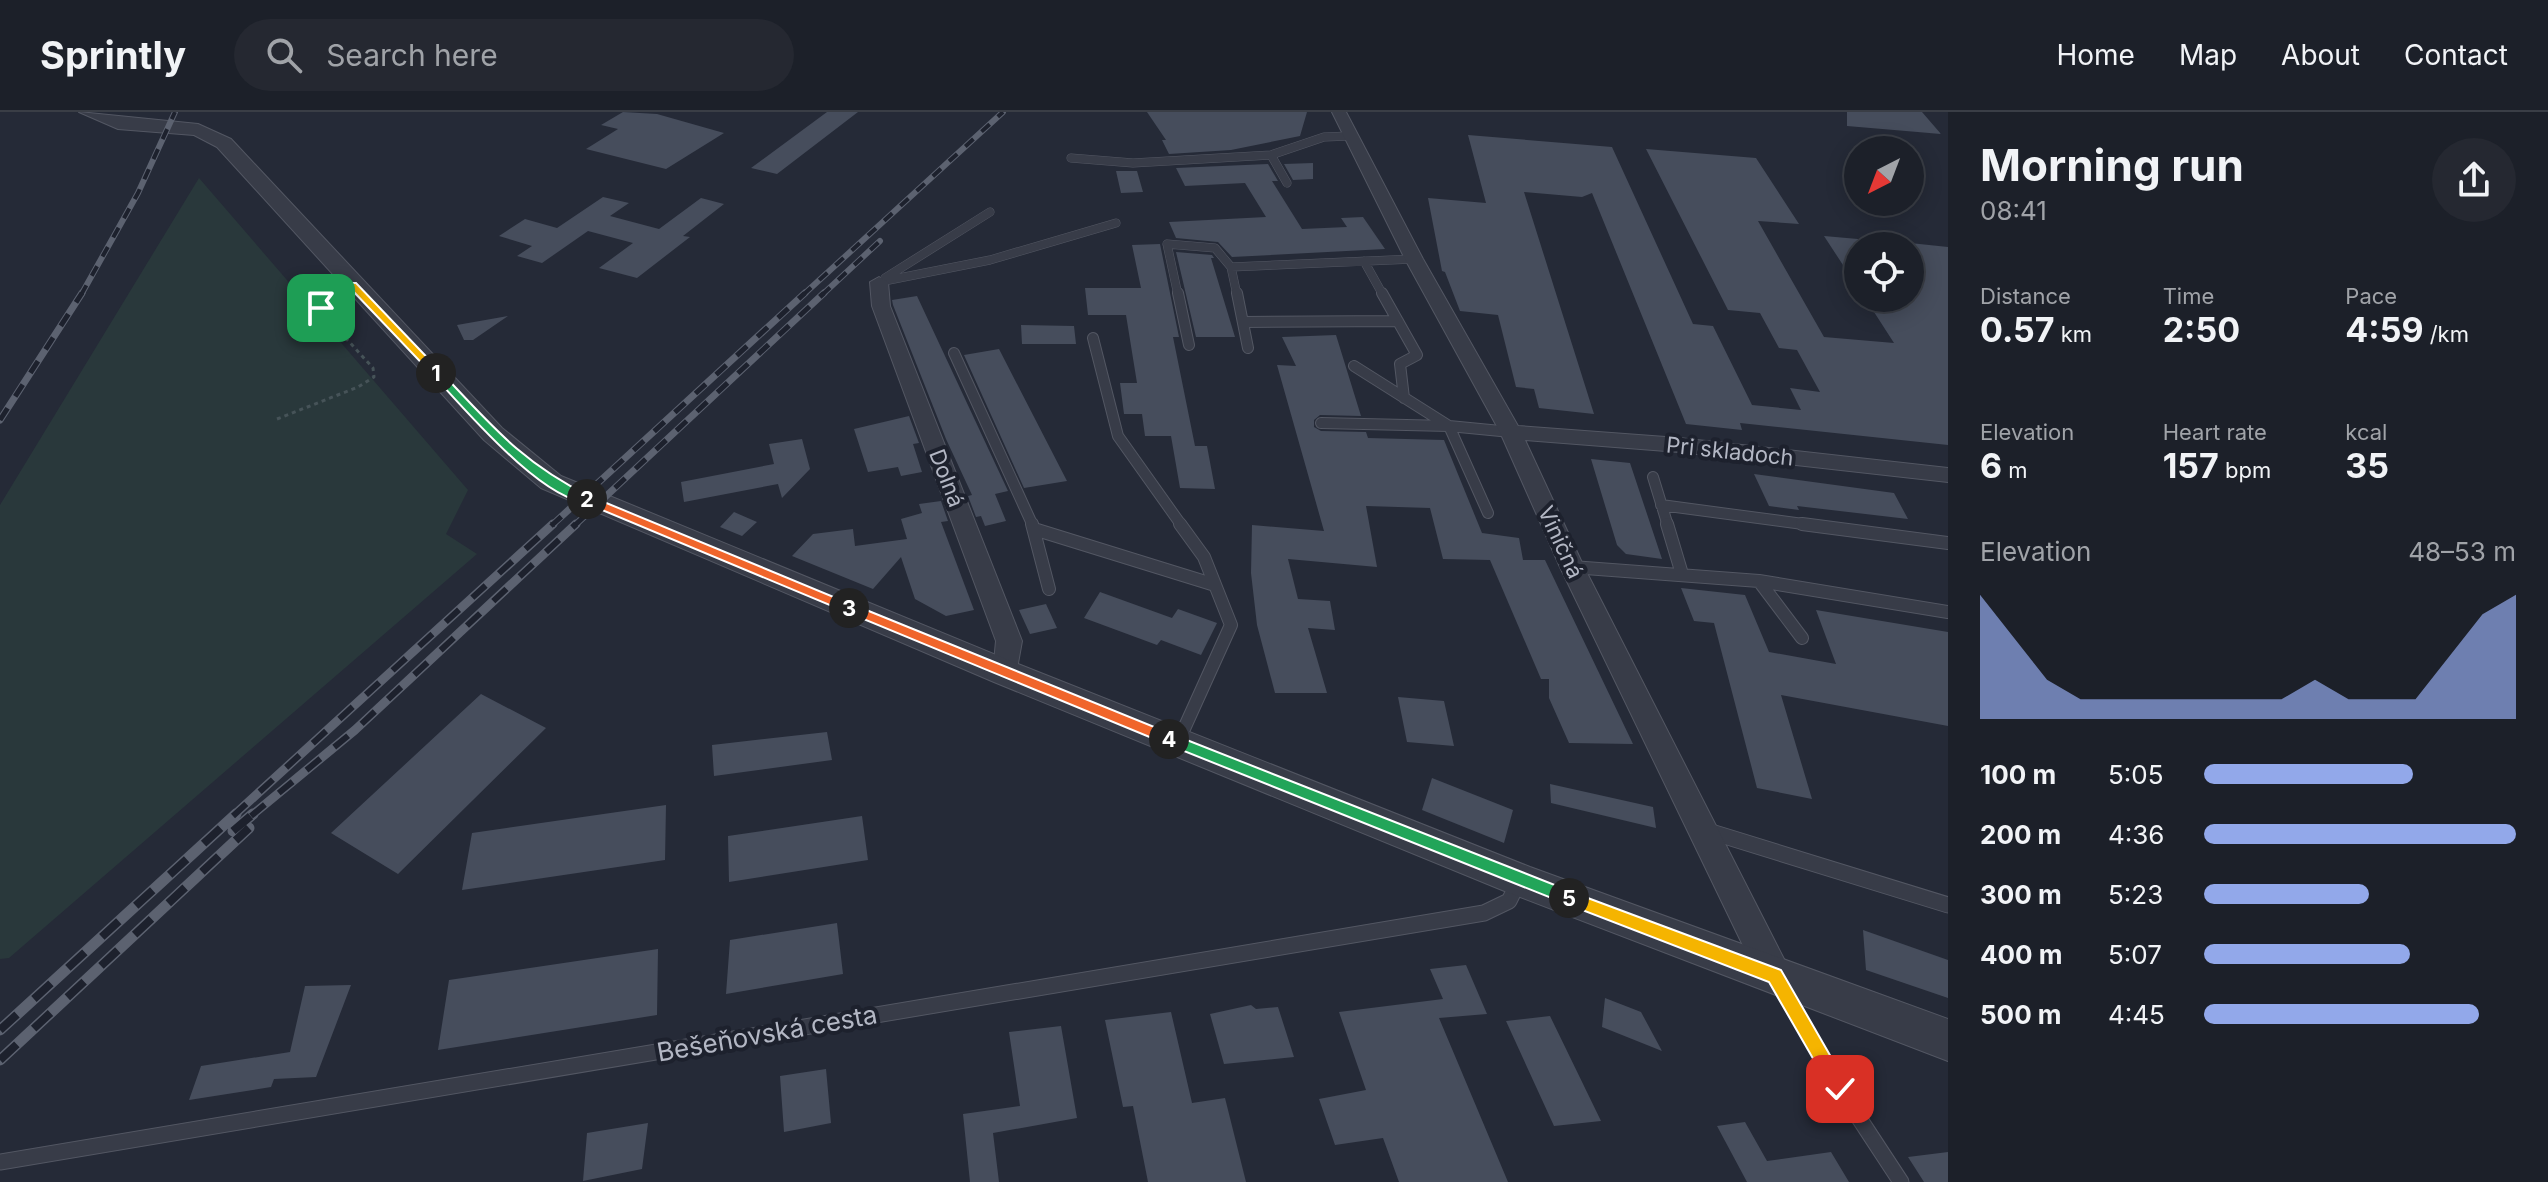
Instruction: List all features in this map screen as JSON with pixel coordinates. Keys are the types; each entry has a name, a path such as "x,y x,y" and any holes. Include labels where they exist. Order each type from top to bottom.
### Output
{"street":[{"path":"88,112 115,123 198,130 218,138 513,455 551,482 1006,673 1520,880 1948,1040"},
{"name":"Viničná","path":"1339,112 1414,259 1511,432 1572,567 1775,976"},
{"name":"Dolná","path":"879,282 881,306 1009,641 1006,673"},
{"name":"Pri skladoch","path":"1511,432 1679,445 1948,475"}],"lane":[{"path":"1071,158 1133,163 1271,155 1324,137 1350,136"},
{"path":"1271,155 1287,183"},
{"path":"879,282 990,212"},
{"path":"879,282 990,260 1116,223"},
{"path":"1189,345 1167,244 1215,248 1231,267 1248,348"},
{"path":"1231,267 1414,259"},
{"path":"1364,261 1417,355 1400,364 1404,398"},
{"path":"1243,322 1398,321"},
{"path":"1093,338 1118,436 1204,557 1231,625 1178,742"},
{"path":"954,353 1034,529 1049,589"},
{"path":"1354,366 1449,426 1488,513"},
{"path":"1321,423 1449,426 1511,432"},
{"path":"1653,477 1682,574"},
{"path":"1661,505 1948,543"},
{"path":"1034,529 1215,585"},
{"path":"1572,567 1759,581 1948,612"},
{"path":"1759,581 1802,638"},
{"path":"1702,829 1948,905"},
{"name":"Bešeňovská cesta","path":"0,1162 1484,913 1509,901 1520,880"},
{"path":"1775,976 1840,1089 1901,1182"}],"path":[{"path":"277,419 358,387 374,377 373,368 321,308 330,294 352,285"}],"shaded area":[{"path":"199,178 468,490 446,534 477,554 9,958 0,959 0,505"}],"building":[{"path":"623,112 657,114 724,133 666,169 586,149 618,129 601,125"},
{"path":"827,112 858,112 777,174 751,168"},
{"path":"1147,112 1307,112 1300,136 1231,150 1169,154 1162,140 1166,140"},
{"path":"1847,112 1922,112 1941,134 1847,126"},
{"path":"1468,135 1612,147 1693,324 1713,326 1752,405 1801,410 1790,388 1820,392 1797,350 1779,348 1760,313 1728,310 1646,149 1756,158 1799,224 1758,221 1824,337 1894,343 1874,312 1924,312 1924,244 1948,247 1948,445 1740,423 1742,430 1686,424 1592,193 1582,197 1524,192 1594,414 1539,408 1534,389 1516,387 1498,315 1460,311 1442,271 1428,198 1486,203"},
{"path":"1313,163 1313,179 1293,180 1284,164"},
{"path":"1268,164 1278,181 1272,181 1302,229 1347,227 1341,218 1363,217 1385,249 1232,257 1218,242 1176,238 1169,222 1266,217 1245,183 1185,186 1176,168"},
{"path":"1116,171 1137,171 1143,192 1121,193"},
{"path":"603,197 629,203 610,216 659,229 701,198 724,204 683,236 690,237 637,278 599,268 633,243 588,231 542,263 517,256 532,246 499,236 525,219 557,228"},
{"path":"1824,236 1844,238 1844,267"},
{"path":"1160,244 1179,337 1173,337 1195,446 1207,446 1215,489 1180,488 1171,436 1145,436 1142,414 1124,414 1120,383 1137,383 1126,315 1088,315 1085,288 1141,288 1132,245"},
{"path":"1176,252 1212,255 1235,337 1196,337"},
{"path":"917,296 1008,491 995,494 1006,521 985,526 981,516 976,517 968,496 972,495 946,439 893,305 892,300"},
{"path":"508,316 473,340 464,340 457,325"},
{"path":"1021,325 1074,326 1076,344 1022,344"},
{"path":"1336,335 1361,416 1320,415 1314,420 1314,427 1321,431 1366,432 1368,438 1444,440 1482,533 1519,538 1523,560 1545,560 1633,744 1569,743 1549,698 1549,679 1541,679 1490,560 1443,559 1430,508 1366,506 1377,567 1288,559 1298,599 1330,601 1335,630 1308,628 1327,693 1275,693 1257,625 1251,573 1252,525 1324,531 1277,365 1296,366 1282,337"},
{"path":"999,349 1067,481 1024,488 964,355"},
{"path":"909,416 919,443 913,444 922,472 901,476 898,467 868,472 854,429"},
{"path":"802,439 810,469 782,498 778,484 684,502 681,482 774,464 769,444"},
{"path":"1591,459 1630,463 1662,559 1626,554 1617,545"},
{"path":"1754,474 1894,493 1908,519 1797,506 1799,510 1769,506"},
{"path":"941,501 948,521 941,522 974,610 946,616 915,599 901,557 873,589 792,556 813,534 853,529 855,546 907,539 901,519 922,513 919,504"},
{"path":"734,512 757,522 742,536 720,527"},
{"path":"1681,588 1745,595 1769,652 1836,664 1816,610 1948,632 1948,726 1781,695 1812,799 1757,788 1714,623 1694,621"},
{"path":"1100,592 1172,618 1178,609 1217,623 1201,655 1161,640 1157,645 1084,618"},
{"path":"1046,604 1057,628 1030,634 1019,610"},
{"path":"481,694 546,728 398,874 331,833"},
{"path":"1398,697 1444,701 1454,746 1407,742"},
{"path":"827,732 832,760 714,776 712,745"},
{"path":"1432,778 1513,810 1504,843 1422,810"},
{"path":"1550,784 1653,807 1656,828 1551,803"},
{"path":"666,805 665,860 462,890 472,833"},
{"path":"862,816 868,860 729,882 728,836"},
{"path":"837,923 843,974 726,994 730,940"},
{"path":"1863,930 1948,960 1948,998 1866,970"},
{"path":"658,949 657,1015 438,1050 449,980"},
{"path":"1466,965 1487,1014 1439,1018 1508,1182 1399,1182 1383,1138 1335,1145 1319,1099 1366,1090 1339,1012 1443,999 1430,969"},
{"path":"351,985 316,1077 274,1079 271,1087 189,1100 201,1066 290,1052 305,986"},
{"path":"1605,998 1641,1012 1662,1051 1602,1027"},
{"path":"1251,1005 1256,1009 1278,1007 1294,1057 1224,1064 1210,1014"},
{"path":"1171,1012 1192,1103 1225,1098 1246,1182 1148,1182 1133,1106 1123,1107 1105,1020"},
{"path":"1550,1016 1601,1121 1554,1126 1506,1021"},
{"path":"1061,1026 1077,1118 993,1133 999,1182 970,1182 963,1114 1020,1106 1009,1032"},
{"path":"826,1069 831,1123 784,1132 780,1076"},
{"path":"1745,1122 1767,1161 1831,1152 1849,1182 1747,1182 1717,1126"},
{"path":"648,1123 642,1169 583,1181 587,1133"},
{"path":"1948,1152 1948,1182 1924,1182 1908,1157"}],"railway":[{"path":"81,295 138,193 175,112"},
{"path":"803,295 1003,112"},
{"path":"822,295 880,241"},
{"path":"0,420 82,293"},
{"path":"551,526 805,293"},
{"path":"574,526 824,293"},
{"path":"233,816 553,524"},
{"path":"251,816 355,730 576,524"},
{"path":"0,1030 236,814"},
{"path":"233,831 253,814"},
{"path":"0,1060 249,828"}],"route":[{"path":"321,308 330,294 352,285 513,455 551,482 582,497 1006,673 1520,880 1775,976 1840,1089"}]}
